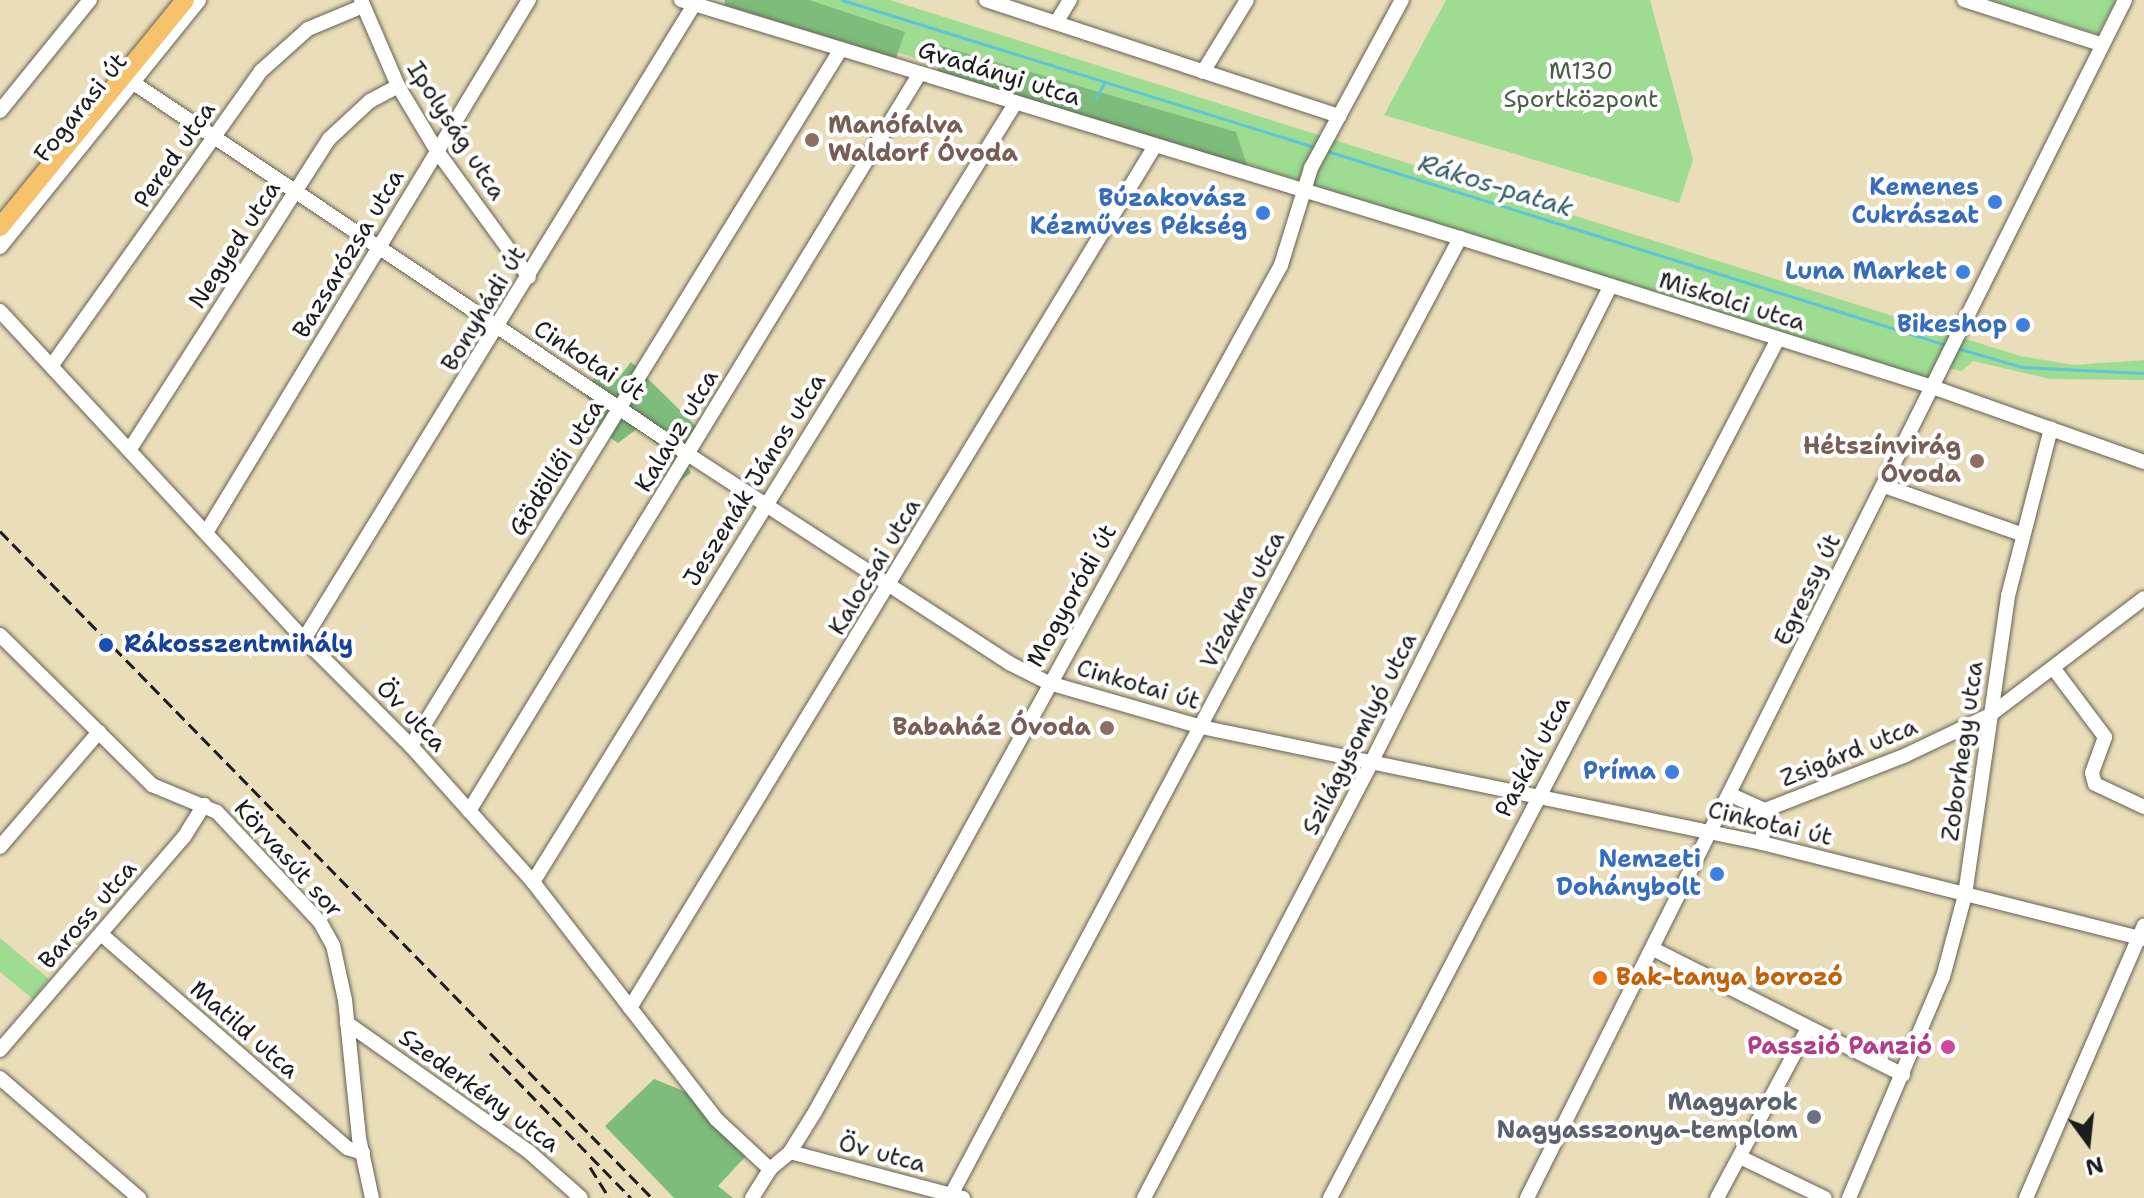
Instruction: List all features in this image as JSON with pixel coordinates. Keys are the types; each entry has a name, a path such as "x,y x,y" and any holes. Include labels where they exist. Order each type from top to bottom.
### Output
{"main road":[{"name":"Fogarasi út","path":"0,227 185,0"}],"street":[{"path":"0,111 90,0"},
{"name":"Fogarasi út","path":"0,247 199,0"},
{"name":"Bazsarózsa utca","path":"207,531 529,0"},
{"path":"986,0 1339,116"},
{"path":"1056,23 1070,0"},
{"path":"1203,72 1247,0"},
{"name":"Mogyoródi út","path":"752,1198 770,1169 790,1152 1281,265 1311,168 1402,0"},
{"path":"1964,0 2100,44"},
{"name":"Egressy út","path":"1527,1198 1935,388 2100,44 2125,0"},
{"name":"Gvadányi utca","path":"691,1 1303,193"},
{"name":"Bonyhádi út","path":"304,639 499,329 691,1"},
{"name":"Ipolyság utca","path":"362,3 398,86 437,151 529,277"},
{"name":"Pered utca","path":"52,365 280,50 308,29 362,3"},
{"name":"Gödöllői utca","path":"411,746 841,49"},
{"name":"Kalauz utca","path":"469,811 920,73"},
{"name":"Cinkotai út","path":"132,82 378,249 621,406 764,505 1009,663 1049,683 1201,727 1712,832 1965,895 2142,934"},
{"name":"Negyed utca","path":"130,449 295,194 348,118 398,86"},
{"name":"Jeszenák János utca","path":"533,882 1016,102"},
{"name":"Kalocsai utca","path":"630,1008 1155,146"},
{"name":"Miskolci utca","path":"1303,193 1460,238 1935,388 2144,462"},
{"name":"Vízakna utca","path":"957,1196 1460,238"},
{"name":"Szilágysomlyó utca","path":"1144,1198 1372,761 1610,287"},
{"name":"Öv utca","path":"0,311 304,639 411,746 533,882 716,1119 770,1169"},
{"name":"Paskál utca","path":"1330,1198 1537,795 1778,339"},
{"name":"Zoborhegy utca","path":"1849,1198 1943,977 1965,895 1990,715 2021,534 2051,428"},
{"path":"1884,486 2021,534"},
{"name":"Zsigárd utca","path":"1765,810 1906,755 1990,715 2144,598"},
{"name":"Körvasút sor","path":"2,641 152,785 204,805 242,837 320,922 335,954 372,1198"},
{"path":"2054,669 2105,737 2092,773 2095,784 2144,807"},
{"path":"0,847 99,732"},
{"path":"1731,795 1765,810 1762,843"},
{"name":"Baross utca","path":"0,1050 184,837 204,805"},
{"name":"Matild utca","path":"101,934 347,1148 363,1153"},
{"path":"2026,1198 2142,934"},
{"path":"1653,949 1903,1075"},
{"name":"Szederkény utca","path":"347,1023 529,1152 581,1198"},
{"path":"1717,1198 1808,1028"},
{"path":"0,1078 139,1198"},
{"name":"Öv utca","path":"790,1152 957,1196"},
{"path":"1740,1157 1825,1198"}],"green space":[{"path":"725,0 809,0 905,32 896,58 724,5"},
{"path":"733,0 890,0 2020,356 2074,365 2144,360 2144,380 2050,379 1973,361 1962,371 1936,366 1927,381"},
{"name":"M130 Sportközpont","path":"1446,0 1650,0 1693,160 1679,203 1384,115"},
{"path":"1990,0 2116,0 2098,34"},
{"path":"941,46 1236,132 1248,168 937,73"},
{"path":"631,362 697,427 682,456 691,473 680,481 664,477 672,464 666,451 637,429 618,443 596,428 599,413 585,395 596,374 618,379"},
{"path":"0,938 49,979 33,999 0,972"},
{"path":"654,1079 686,1092 747,1155 718,1186 733,1198 674,1198 605,1126"}],"waterway":[{"name":"Rákos-patak","path":"842,0 1316,148"},
{"path":"1096,98 1104,83"},
{"name":"Rákos-patak","path":"1327,151 1946,345"},
{"name":"Rákos-patak","path":"1957,348 2022,367 2144,373"}],"railway":[{"path":"0,531 652,1198"},
{"path":"490,1053 631,1198"},
{"path":"590,1167 609,1198"}],"place":[{"name":"Manófalva Waldorf Óvoda","path":"812,140"},
{"name":"Kemenes Cukrászat","path":"1995,202"},
{"name":"Búzakovász Kézműves Pékség","path":"1263,213"},
{"name":"Luna Market","path":"1963,272"},
{"name":"Bikeshop","path":"2023,325"},
{"name":"Hétszínvirág Óvoda","path":"1977,461"},
{"name":"Rákosszentmihály","path":"106,645"},
{"name":"Babaház Óvoda","path":"1107,728"},
{"name":"Príma","path":"1672,772"},
{"name":"Nemzeti Dohánybolt","path":"1717,874"},
{"name":"Bak-tanya borozó","path":"1600,978"},
{"name":"Passzió Panzió","path":"1948,1047"},
{"name":"Magyarok Nagyasszonya-templom","path":"1814,1117"}]}
